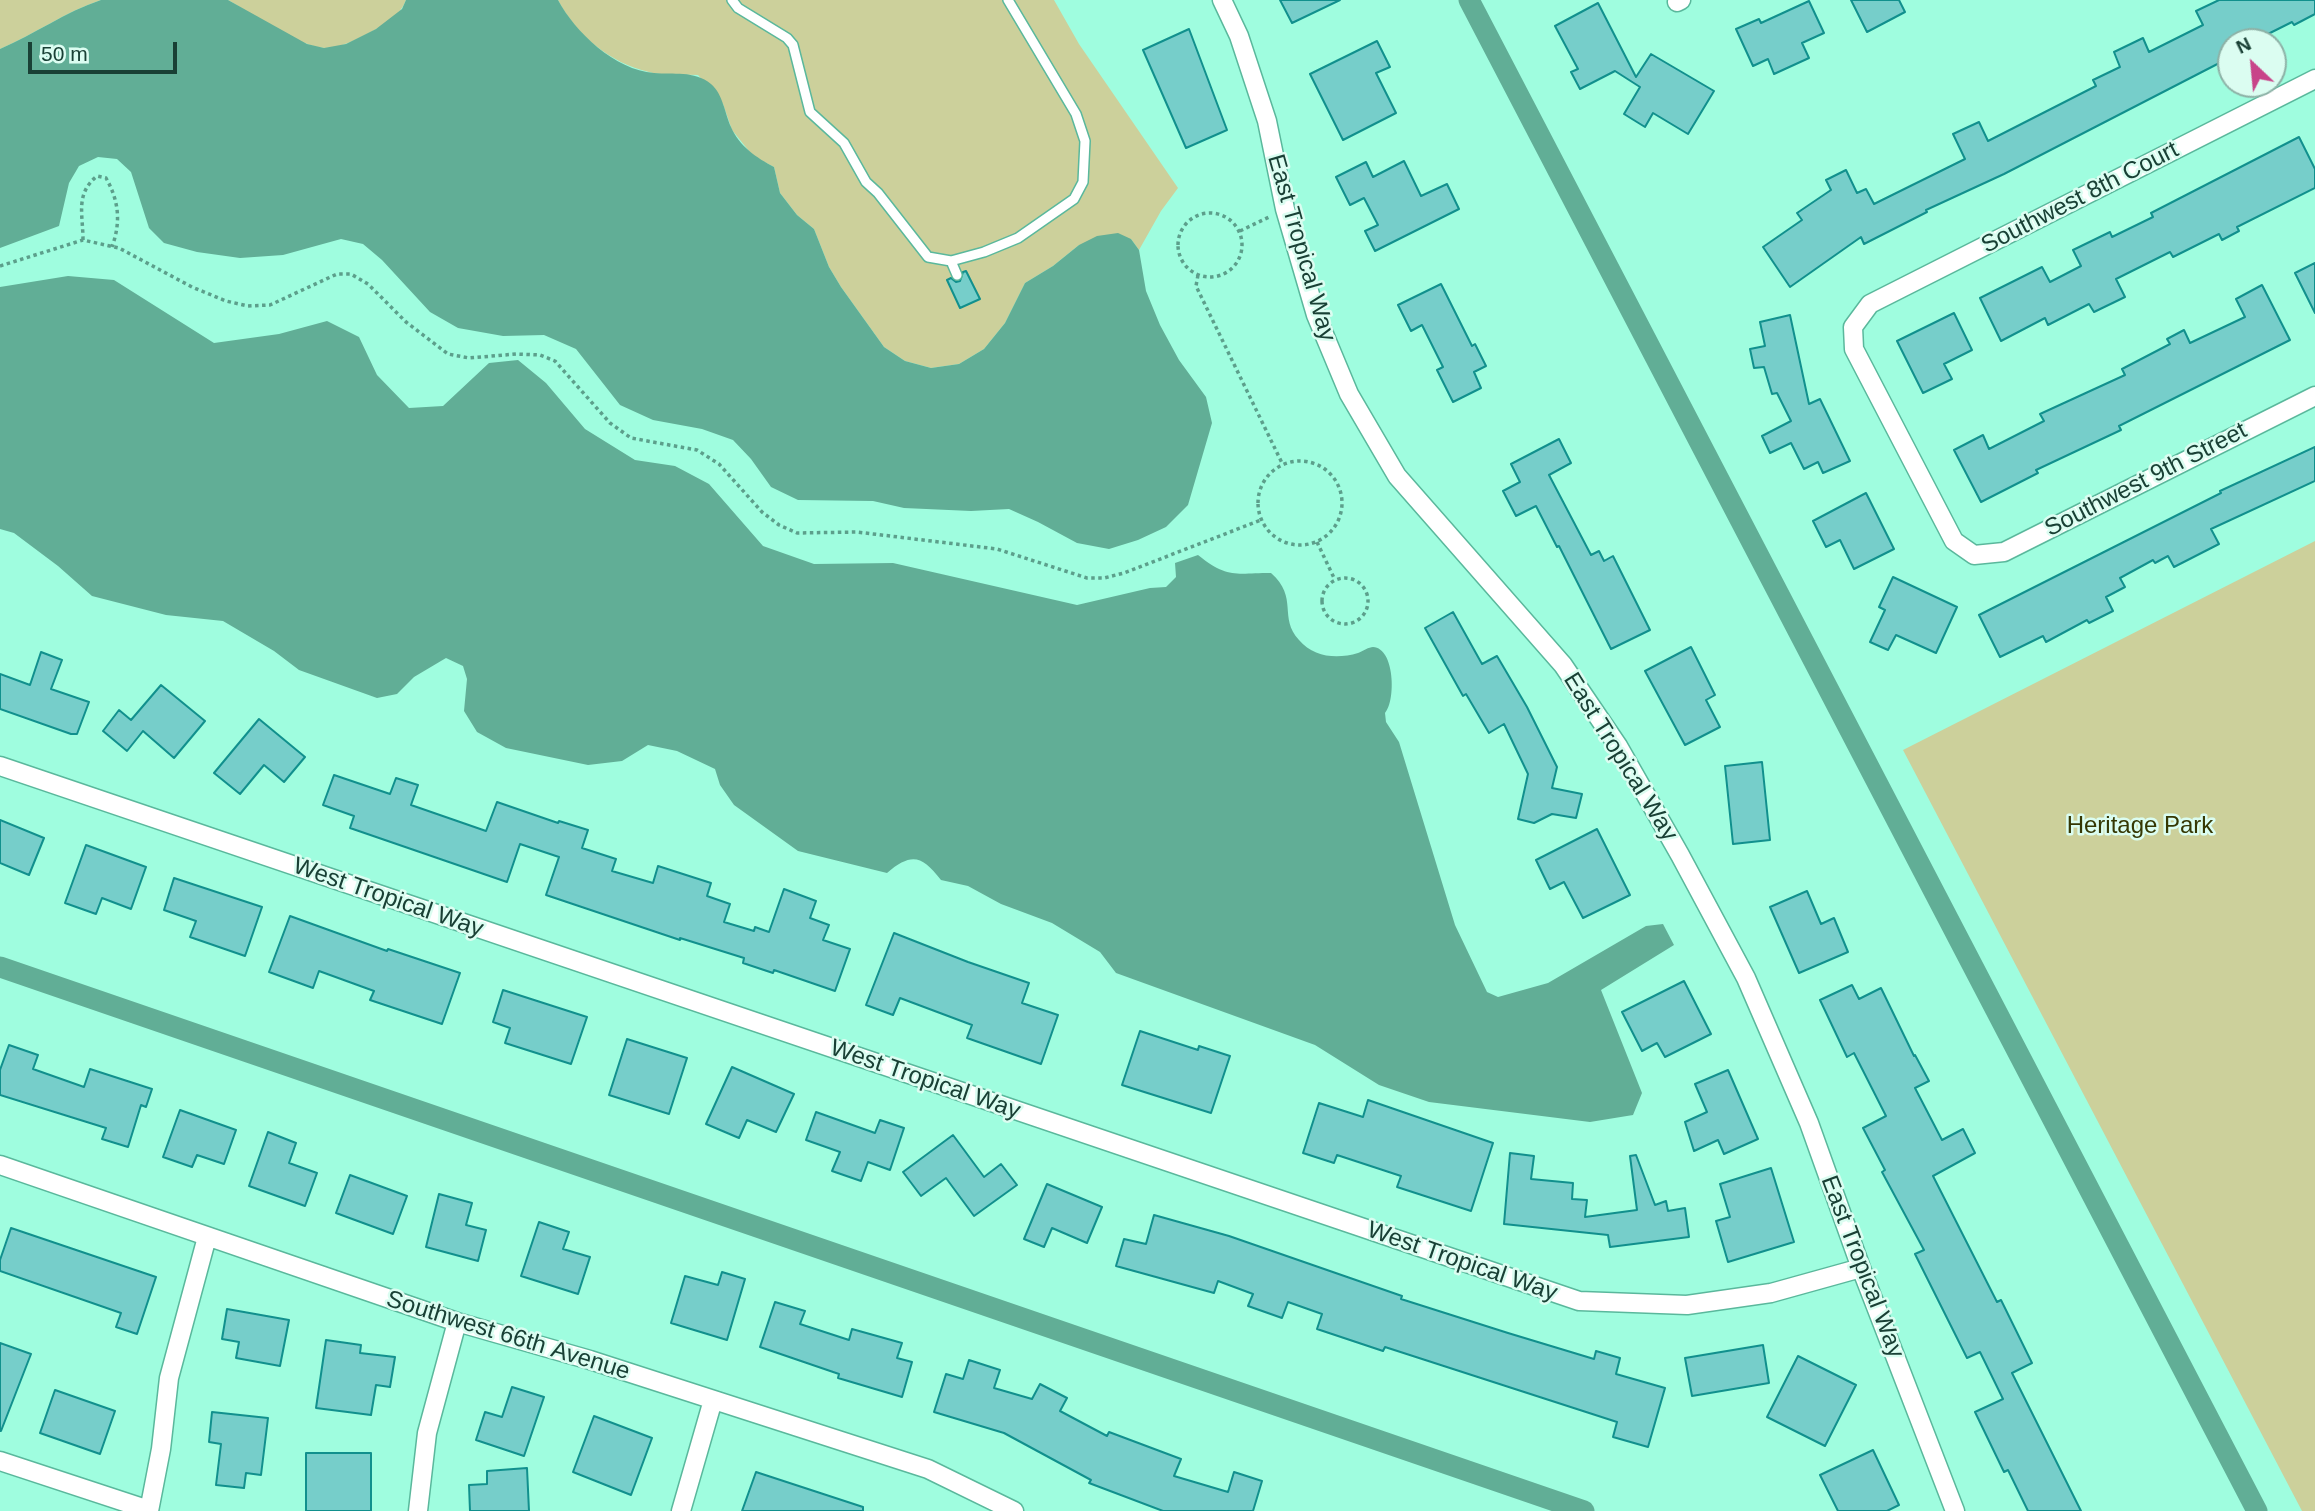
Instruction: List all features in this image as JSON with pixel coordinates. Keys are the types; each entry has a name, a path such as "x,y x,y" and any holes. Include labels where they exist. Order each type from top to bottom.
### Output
{"street":[{"name":"East Tropical Way","path":"1222,0 1239,36 1266,121 1285,209 1321,327 1349,394 1397,476 1563,665 1618,746 1681,855 1746,978 1809,1123 1861,1268 1955,1511"},
{"name":"Southwest 8th Court","path":"1974,555 1954,541 1854,349 1853,327 1870,304 2315,79"},
{"name":"Southwest 9th Street","path":"1974,555 2004,552 2315,396"},
{"name":"West Tropical Way","path":"0,766 1578,1301 1687,1305 1771,1293 1861,1268"},
{"name":"Southwest 66th Avenue","path":"0,1165 457,1322 590,1360 928,1469 1014,1511"},
{"path":"0,1461 149,1511 161,1449 169,1378 207,1237"},
{"path":"418,1511 427,1433 457,1322"},
{"path":"681,1511 713,1400"}],"lane":[{"path":"732,0 738,8 787,38 793,45 810,112 844,143 866,182 878,193 928,257 951,261 984,252 1018,238 1074,199 1083,182 1085,141 1076,114 1009,0"},
{"path":"951,261 957,275"}],"path":[{"path":"83,240 82,194 87,184 97,176 106,178 114,191 119,218 112,247"},
{"path":"1240,230 1285,209"},
{"path":"1210,213 1222,215 1240,230 1240,257 1234,267 1223,275 1198,275 1188,268 1181,258 1178,246 1180,233 1187,223 1197,216 1210,213"},
{"path":"0,266 83,240 120,248 192,287 226,301 248,306 270,305 337,274 351,274 368,284 407,322 448,355 540,355 555,361 610,423 631,438 697,450 719,464 762,512 779,525 797,533 857,532 997,549 1087,578 1104,578 1124,573 1261,520"},
{"path":"1198,275 1196,286 1283,464"},
{"path":"1299,460 1316,463 1330,472 1339,485 1343,502 1340,518 1331,532 1317,542 1301,545 1285,543 1270,534 1261,520 1257,504 1260,488 1269,473 1283,464 1299,460"},
{"path":"1317,542 1335,580"},
{"path":"1353,579 1366,591 1367,608 1355,621 1346,624 1338,622 1324,611 1324,593 1335,580 1353,579"}],"green space":[{"path":"0,0 101,0 0,49"},
{"path":"228,0 406,0 396,15 382,26 349,43 325,48 290,36"},
{"path":"558,0 1054,0 1079,44 1178,188 1161,211 1139,250 1131,239 1079,245 1053,266 1025,283 1005,323 984,349 959,364 931,368 905,361 884,347 829,267 814,229 797,215 780,193 774,167 753,156 732,130 723,104 698,75 655,73 621,62 584,36"},
{"name":"Heritage Park","path":"2315,541 2315,1511 2302,1511 1903,750"}],"water":[{"path":"101,0 228,0 307,44 324,48 346,44 376,29 402,9 406,0 558,0 586,36 625,65 654,73 691,75 711,84 721,99 734,134 749,151 774,167 780,193 797,215 814,229 829,267 884,347 905,361 931,368 959,364 984,349 1005,323 1025,283 1053,266 1079,245 1097,236 1118,233 1131,239 1139,250 1146,291 1160,325 1179,360 1206,397 1212,423 1188,505 1166,527 1109,549 1077,543 1009,509 971,511 904,508 873,501 798,500 771,487 733,440 702,429 653,420 620,405 576,349 544,335 503,336 458,328 430,312 382,260 363,244 341,239 283,255 240,258 197,252 164,243 149,228 131,172 117,159 98,157 79,166 69,183 59,226 0,248 0,49"},
{"path":"68,276 114,280 214,343 279,334 327,321 359,337 377,375 409,408 443,406 489,363 518,360 546,383 585,429 635,460 675,466 709,484 763,546 814,564 893,563 1077,605 1150,588 1166,587 1176,577 1175,563 1198,555 1217,568 1232,573 1271,573 1287,599 1293,632 1305,646 1327,656 1350,655 1373,647 1386,656 1392,687 1389,707 1385,713 1386,722 1399,742 1455,925 1487,992 1498,997 1548,983 1646,926 1663,924 1674,945 1601,990 1642,1093 1633,1115 1590,1122 1429,1102 1379,1085 1315,1045 1116,973 1100,952 1052,923 1001,904 968,886 941,880 922,862 903,862 887,873 798,851 734,805 720,785 715,769 677,751 648,745 622,761 588,765 506,748 477,732 464,711 467,679 463,666 446,658 414,677 397,694 377,698 299,670 274,651 223,621 166,615 92,596 14,533 0,529 0,287"}],"building":[{"path":"1280,0 1340,0 1292,23"},
{"path":"1851,0 1899,0 1905,12 1867,32"},
{"path":"2219,0 2315,0 2315,14 2294,25 2292,22 2280,28 2217,28 2217,64 2004,174 1926,210 1927,212 1864,244 1861,237 1790,287 1763,247 1802,220 1797,213 1831,190 1826,180 1846,170 1857,193 1866,189 1874,204 1965,159 1953,134 1979,122 1988,141 2096,86 2093,80 2120,67 2114,52 2143,38 2149,52 2203,25 2196,11"},
{"path":"1809,1 1824,33 1802,43 1809,58 1774,74 1768,59 1753,66 1736,29 1759,19 1761,23"},
{"path":"1598,3 1636,77 1651,54 1714,91 1688,134 1653,113 1645,127 1624,114 1640,87 1615,71 1580,89 1571,72 1578,69 1555,26"},
{"path":"1189,29 1227,130 1186,148 1143,50"},
{"path":"1377,41 1390,67 1376,73 1396,113 1343,140 1310,74"},
{"path":"2299,137 2315,169 2315,188 2237,227 2239,231 2222,240 2219,234 2173,257 2170,252 2116,279 2125,297 2094,312 2089,304 2048,325 2045,318 2001,341 1980,298 2042,267 2050,282 2081,266 2073,250 2110,232 2112,237 2153,217 2151,213"},
{"path":"1404,161 1421,196 1447,184 1459,209 1375,251 1365,231 1378,225 1364,198 1350,205 1336,177 1366,162 1373,177"},
{"path":"2315,263 2315,313 2295,273"},
{"path":"966,271 980,299 960,308 947,280 951,278 956,282 960,281"},
{"path":"1441,284 1472,346 1475,344 1486,366 1474,372 1481,388 1453,402 1437,370 1443,367 1422,325 1411,331 1398,305"},
{"path":"2262,285 2290,340 2119,426 2121,430 2036,470 2038,473 1981,502 1954,450 1983,435 1989,449 2044,421 2040,414 2125,375 2122,369 2170,344 2167,339 2184,330 2190,343 2245,317 2236,299"},
{"path":"1954,313 1972,350 1944,364 1952,379 1923,393 1897,341"},
{"path":"1790,315 1809,404 1820,399 1850,461 1823,473 1818,462 1804,469 1791,443 1770,453 1762,436 1791,421 1777,393 1772,394 1764,367 1754,368 1750,349 1765,346 1760,322"},
{"path":"1559,439 1571,463 1549,475 1591,555 1599,551 1604,561 1613,556 1650,630 1611,649 1536,506 1516,516 1503,491 1520,482 1511,464"},
{"path":"2315,447 2315,481 2211,529 2219,544 2174,567 2168,556 2155,563 2153,560 2120,578 2125,587 2106,597 2113,611 2089,623 2087,620 2046,642 2043,636 2000,657 1979,615 2221,493 2220,491"},
{"path":"1866,493 1894,549 1854,569 1840,540 1826,547 1813,521"},
{"path":"1893,577 1957,607 1936,653 1896,635 1888,650 1870,642 1885,610 1879,607"},
{"path":"1453,612 1482,664 1497,656 1527,707 1557,767 1552,788 1582,794 1576,818 1552,814 1534,823 1518,819 1528,774 1504,724 1489,733 1466,694 1463,696 1425,628"},
{"path":"1691,647 1715,695 1706,700 1720,727 1685,745 1645,671"},
{"path":"41,652 62,660 51,689 89,702 77,734 0,709 0,674 30,685"},
{"path":"161,685 205,721 174,758 143,731 127,751 103,731 119,710 131,720"},
{"path":"259,719 305,757 284,782 264,765 240,794 214,773"},
{"path":"1762,762 1770,840 1733,844 1725,766"},
{"path":"334,775 390,794 396,778 418,785 411,805 486,831 497,802 558,823 559,821 588,830 582,848 616,859 612,871 653,883 658,866 711,883 707,896 730,904 724,922 754,931 755,927 769,932 784,889 816,901 810,918 829,925 823,940 850,949 835,991 774,970 773,973 743,963 744,958 680,940 546,895 559,857 520,844 507,882 350,828 354,816 323,805"},
{"path":"0,820 44,838 29,875 0,863"},
{"path":"1597,829 1630,895 1583,918 1564,882 1550,889 1536,860"},
{"path":"86,845 146,867 131,909 102,898 96,914 65,903"},
{"path":"174,878 262,907 245,956 190,937 196,921 164,910"},
{"path":"1807,891 1821,924 1834,918 1848,952 1799,973 1770,907"},
{"path":"290,916 387,951 388,949 460,973 442,1024 370,1000 374,991 319,971 313,988 269,972"},
{"path":"894,933 1029,983 1022,1003 1058,1015 1041,1064 967,1038 972,1025 900,998 893,1015 866,1005"},
{"path":"1684,981 1711,1034 1665,1057 1657,1043 1642,1051 1622,1012"},
{"path":"1852,985 1859,999 1881,988 1929,1081 1915,1088 1942,1140 1963,1129 1975,1153 1933,1176 1997,1302 2001,1300 2032,1363 2012,1373 2081,1511 2028,1511 2008,1470 2004,1472 1975,1412 2003,1399 1980,1352 1967,1358 1915,1254 1924,1250 1882,1172 1885,1170 1863,1128 1886,1116 1854,1053 1847,1057 1820,1000"},
{"path":"503,990 587,1017 571,1064 505,1043 510,1028 493,1022"},
{"path":"1140,1031 1198,1050 1199,1046 1230,1056 1211,1113 1122,1085"},
{"path":"627,1039 687,1058 669,1114 609,1095"},
{"path":"9,1045 38,1055 33,1069 84,1087 90,1069 152,1089 146,1107 141,1105 128,1147 102,1139 106,1128 0,1095 0,1070"},
{"path":"732,1067 794,1094 776,1132 747,1120 739,1138 706,1124"},
{"path":"1728,1070 1758,1139 1724,1154 1718,1140 1694,1151 1685,1122 1707,1112 1695,1084"},
{"path":"1368,1100 1493,1143 1471,1211 1397,1187 1401,1176 1337,1155 1334,1163 1303,1153 1319,1103 1363,1117"},
{"path":"180,1110 236,1130 224,1164 197,1155 192,1167 163,1157"},
{"path":"816,1112 875,1133 880,1120 904,1128 890,1170 868,1162 861,1181 832,1171 840,1152 806,1140"},
{"path":"268,1132 296,1143 289,1163 317,1173 305,1206 249,1186"},
{"path":"953,1135 984,1177 1001,1164 1017,1185 974,1216 946,1178 921,1196 903,1172"},
{"path":"1510,1153 1534,1156 1531,1179 1573,1183 1572,1199 1587,1200 1585,1217 1637,1210 1630,1156 1636,1155 1655,1205 1666,1201 1668,1211 1685,1208 1689,1237 1610,1247 1608,1235 1504,1224"},
{"path":"1771,1168 1794,1242 1728,1262 1716,1221 1730,1217 1720,1184"},
{"path":"350,1175 407,1196 393,1234 336,1213"},
{"path":"1047,1184 1102,1207 1087,1243 1052,1228 1044,1247 1024,1239"},
{"path":"439,1194 472,1203 466,1225 486,1230 478,1261 426,1247"},
{"path":"1154,1215 1229,1236 1402,1296 1401,1299 1508,1333 1594,1359 1596,1351 1620,1358 1616,1374 1665,1388 1648,1447 1613,1437 1617,1422 1385,1347 1383,1351 1317,1329 1322,1314 1288,1302 1282,1318 1248,1306 1253,1294 1218,1281 1214,1293 1116,1266 1124,1239 1146,1244"},
{"path":"539,1222 569,1232 563,1249 590,1257 578,1294 521,1276"},
{"path":"11,1228 156,1277 137,1334 116,1327 121,1313 0,1271 0,1260"},
{"path":"722,1272 745,1279 727,1340 671,1323 685,1276 718,1285"},
{"path":"775,1302 805,1311 800,1324 849,1340 852,1329 902,1343 897,1358 912,1362 902,1397 838,1378 839,1374 760,1347"},
{"path":"227,1309 289,1320 280,1366 236,1358 239,1342 222,1339"},
{"path":"326,1340 361,1345 360,1353 395,1357 390,1387 376,1385 371,1415 316,1408"},
{"path":"0,1343 31,1354 1,1431 0,1431"},
{"path":"1763,1345 1769,1383 1692,1396 1685,1358"},
{"path":"1798,1356 1856,1385 1825,1446 1767,1417"},
{"path":"969,1360 1000,1370 994,1388 1032,1399 1040,1384 1067,1398 1060,1411 1107,1436 1109,1432 1181,1459 1174,1476 1228,1492 1234,1472 1262,1481 1253,1511 1163,1511 1089,1483 1091,1480 1004,1433 934,1412 946,1374 963,1379"},
{"path":"512,1387 544,1397 524,1456 476,1440 485,1412 502,1417"},
{"path":"55,1390 115,1411 100,1454 40,1433"},
{"path":"212,1412 268,1418 261,1475 246,1473 244,1488 216,1485 221,1444 209,1442"},
{"path":"594,1416 652,1438 631,1495 573,1472"},
{"path":"1873,1450 1899,1505 1887,1511 1838,1511 1820,1475"},
{"path":"306,1453 371,1453 371,1511 306,1511"},
{"path":"527,1468 529,1511 470,1511 469,1485 487,1484 487,1471"},
{"path":"756,1472 863,1507 863,1511 742,1511"}],"waterway":[{"path":"1469,0 2257,1511"},
{"path":"0,967 1584,1511"}]}
